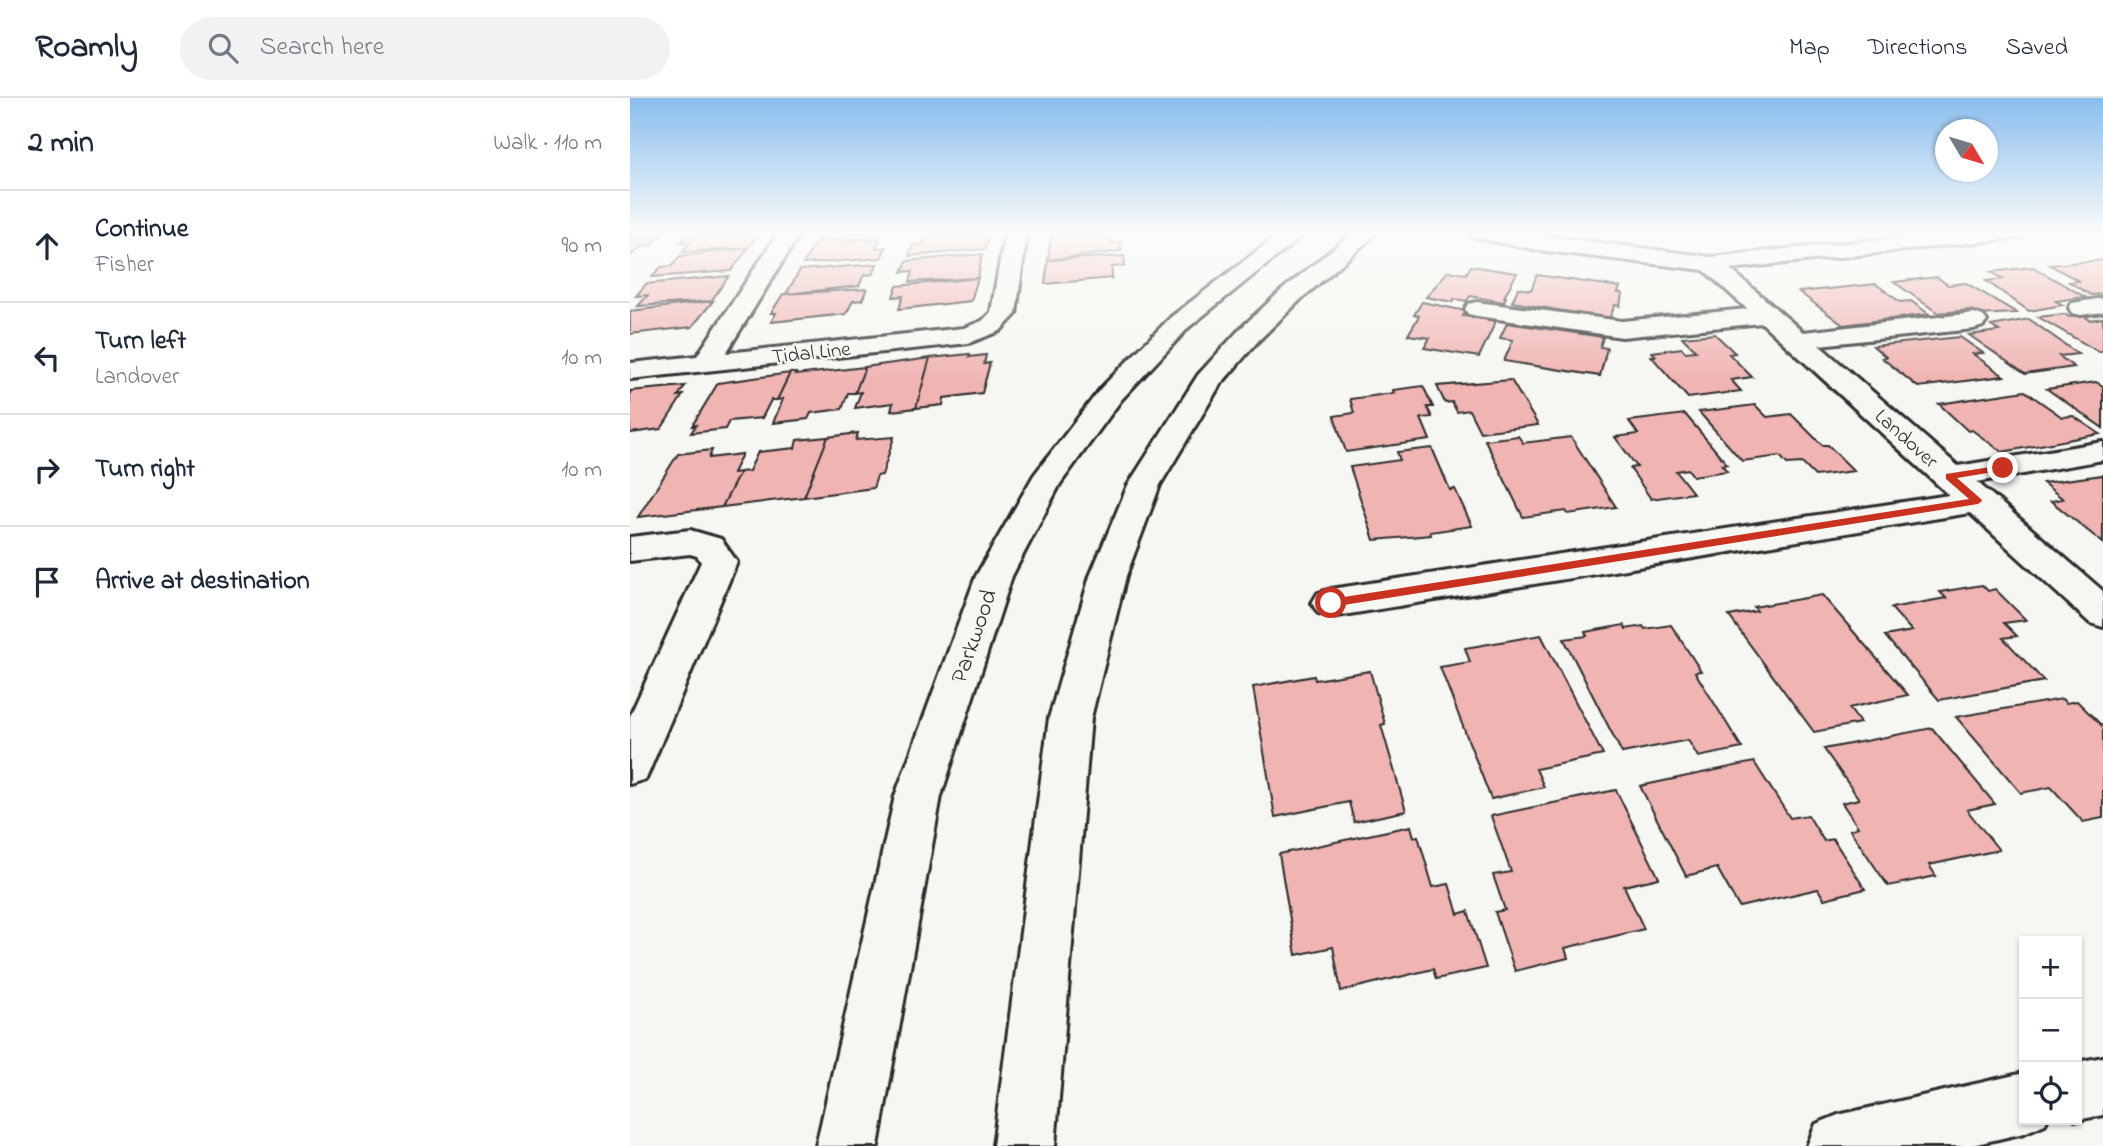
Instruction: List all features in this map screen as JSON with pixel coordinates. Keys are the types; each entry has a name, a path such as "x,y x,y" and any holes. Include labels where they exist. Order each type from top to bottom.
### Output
{"street":[{"path":"706,363 759,281"},
{"name":"Tidal Line","path":"630,371 969,335 991,326 1003,314 1008,281"},
{"name":"Parkwood","path":"847,1146 918,796 993,576 1045,482 1111,394 1180,322 1233,281"},
{"path":"1024,1146 1069,718 1108,576 1144,485 1208,381 1249,335 1308,281"},
{"name":"Landover","path":"1730,281 2103,613"},
{"path":"1477,309 1622,329 1769,316"},
{"path":"1797,340 1974,321"},
{"path":"1950,477 2103,451"},
{"path":"1331,603 1978,501"},
{"path":"630,549 690,541 709,547 719,562 630,765"},
{"path":"2082,1090 2103,1086"},
{"path":"1838,1146 2019,1105"}],"building":[{"path":"725,281 711,301 638,306 648,295 636,296 646,284"},
{"path":"794,281 861,281 859,286 786,294"},
{"path":"977,281 971,301 899,309 903,296 893,297 897,286"},
{"path":"1045,281 1080,281 1045,284"},
{"path":"1440,281 1513,281 1504,302 1470,296 1467,301 1454,299 1453,302 1426,297"},
{"path":"1535,281 1578,281 1620,287 1618,293 1622,293 1620,306 1615,305 1609,319 1512,302 1518,288 1531,290"},
{"path":"1942,281 1948,285 1966,283 2017,313 1977,315 1971,310 1938,313 1894,282"},
{"path":"1986,281 2057,281 2085,297 2056,301 2063,305 2029,311"},
{"path":"2103,281 2103,294 2091,295 2069,282"},
{"path":"1876,284 1900,302 1911,301 1929,314 1843,325 1799,292"},
{"path":"867,289 862,300 853,301 846,314 771,322 776,313 771,313 783,294"},
{"path":"713,301 692,327 630,334 630,311"},
{"path":"1422,302 1466,311 1463,316 1496,321 1479,357 1424,348 1430,338 1408,335 1419,316 1414,315"},
{"path":"2065,314 2069,317 2082,315 2090,320 2103,318 2103,351 2099,352 2038,317"},
{"path":"2029,319 2078,354 2059,356 2074,367 2025,374 1969,335 1999,331 1991,326"},
{"path":"1507,323 1603,337 1600,347 1607,348 1600,376 1504,361 1513,340 1500,338"},
{"path":"1715,334 1735,353 1729,354 1752,377 1731,380 1741,391 1688,398 1651,356 1656,356 1652,352 1682,348 1685,352 1696,351 1682,337"},
{"path":"1960,337 1983,353 1973,354 2004,376 1918,387 1882,358 1886,357 1873,346"},
{"path":"970,354 969,357 986,355 984,364 990,363 982,393 944,398 943,405 916,408 930,358"},
{"path":"930,358 916,408 891,411 893,403 855,408 861,392 855,393 865,367"},
{"path":"865,367 855,393 848,393 842,409 811,413 808,419 773,423 783,399 777,400 790,373 796,373 795,375"},
{"path":"790,373 777,400 771,400 762,418 729,421 725,429 691,433 696,425 692,426 718,383"},
{"path":"1511,380 1538,425 1480,432 1469,410 1457,412 1452,402 1445,403 1437,386"},
{"path":"2096,382 2103,386 2103,428 2047,389"},
{"path":"685,386 678,396 683,395 661,429 630,433 630,391"},
{"path":"1423,386 1433,407 1427,407 1432,417 1421,418 1430,440 1346,452 1334,416 1354,413 1350,399"},
{"path":"2025,391 2062,417 2073,416 2100,434 2002,452 1972,430 1968,431 1939,404"},
{"path":"1755,405 1767,417 1791,414 1822,445 1828,445 1854,471 1815,476 1802,463 1787,464 1780,456 1742,461 1699,412"},
{"path":"1685,414 1727,464 1722,465 1727,471 1693,476 1688,469 1676,471 1693,493 1651,499 1630,468 1637,467 1615,437 1638,434 1629,421"},
{"path":"858,433 856,440 894,437 882,475 877,476 873,488 804,497 828,437"},
{"path":"1518,436 1523,443 1571,437 1616,507 1523,517 1485,440"},
{"path":"828,437 804,497 722,507 740,472 749,471 758,452 795,448 797,440"},
{"path":"1432,448 1450,490 1455,489 1472,526 1430,532 1431,535 1374,540 1350,467 1400,460 1397,452"},
{"path":"712,450 709,458 742,454 733,473 740,472 722,507 638,517 678,454"},
{"path":"2103,475 2103,543 2051,501 2063,499 2043,483"},
{"path":"1982,585 1988,591 1995,589 2026,620 2004,623 2017,636 2003,638 2044,681 1939,700 1885,636 1912,631 1891,608 1946,598 1940,592"},
{"path":"1822,595 1908,695 1849,708 1860,723 1814,732 1729,616 1757,611 1754,607"},
{"path":"1624,625 1626,629 1643,626 1645,629 1671,625 1701,671 1695,672 1742,748 1698,757 1688,740 1622,753 1564,639 1587,636 1585,632"},
{"path":"1541,635 1603,755 1536,769 1544,787 1491,799 1440,667 1470,662 1465,648"},
{"path":"1370,671 1385,724 1381,725 1406,811 1354,822 1349,802 1275,817 1253,687 1314,676 1315,680"},
{"path":"2062,699 2066,703 2077,701 2103,727 2103,818 2083,822 2051,787 2021,793 1956,717"},
{"path":"1932,728 1995,804 1967,810 1999,850 1929,865 1936,876 1888,886 1850,830 1858,827 1842,803 1859,799 1824,749"},
{"path":"1754,762 1790,818 1808,815 1824,841 1833,839 1865,889 1824,899 1818,889 1739,907 1717,868 1686,876 1640,786"},
{"path":"1616,790 1659,878 1624,886 1644,929 1565,948 1568,958 1515,971 1495,912 1505,910 1493,875 1511,872 1491,816"},
{"path":"1411,826 1414,837 1418,836 1433,887 1449,884 1458,914 1468,911 1486,968 1436,979 1433,969 1341,991 1333,947 1296,955 1279,854"}],"route":[{"path":"1331,603 1978,501 1950,477 2003,468"}]}
